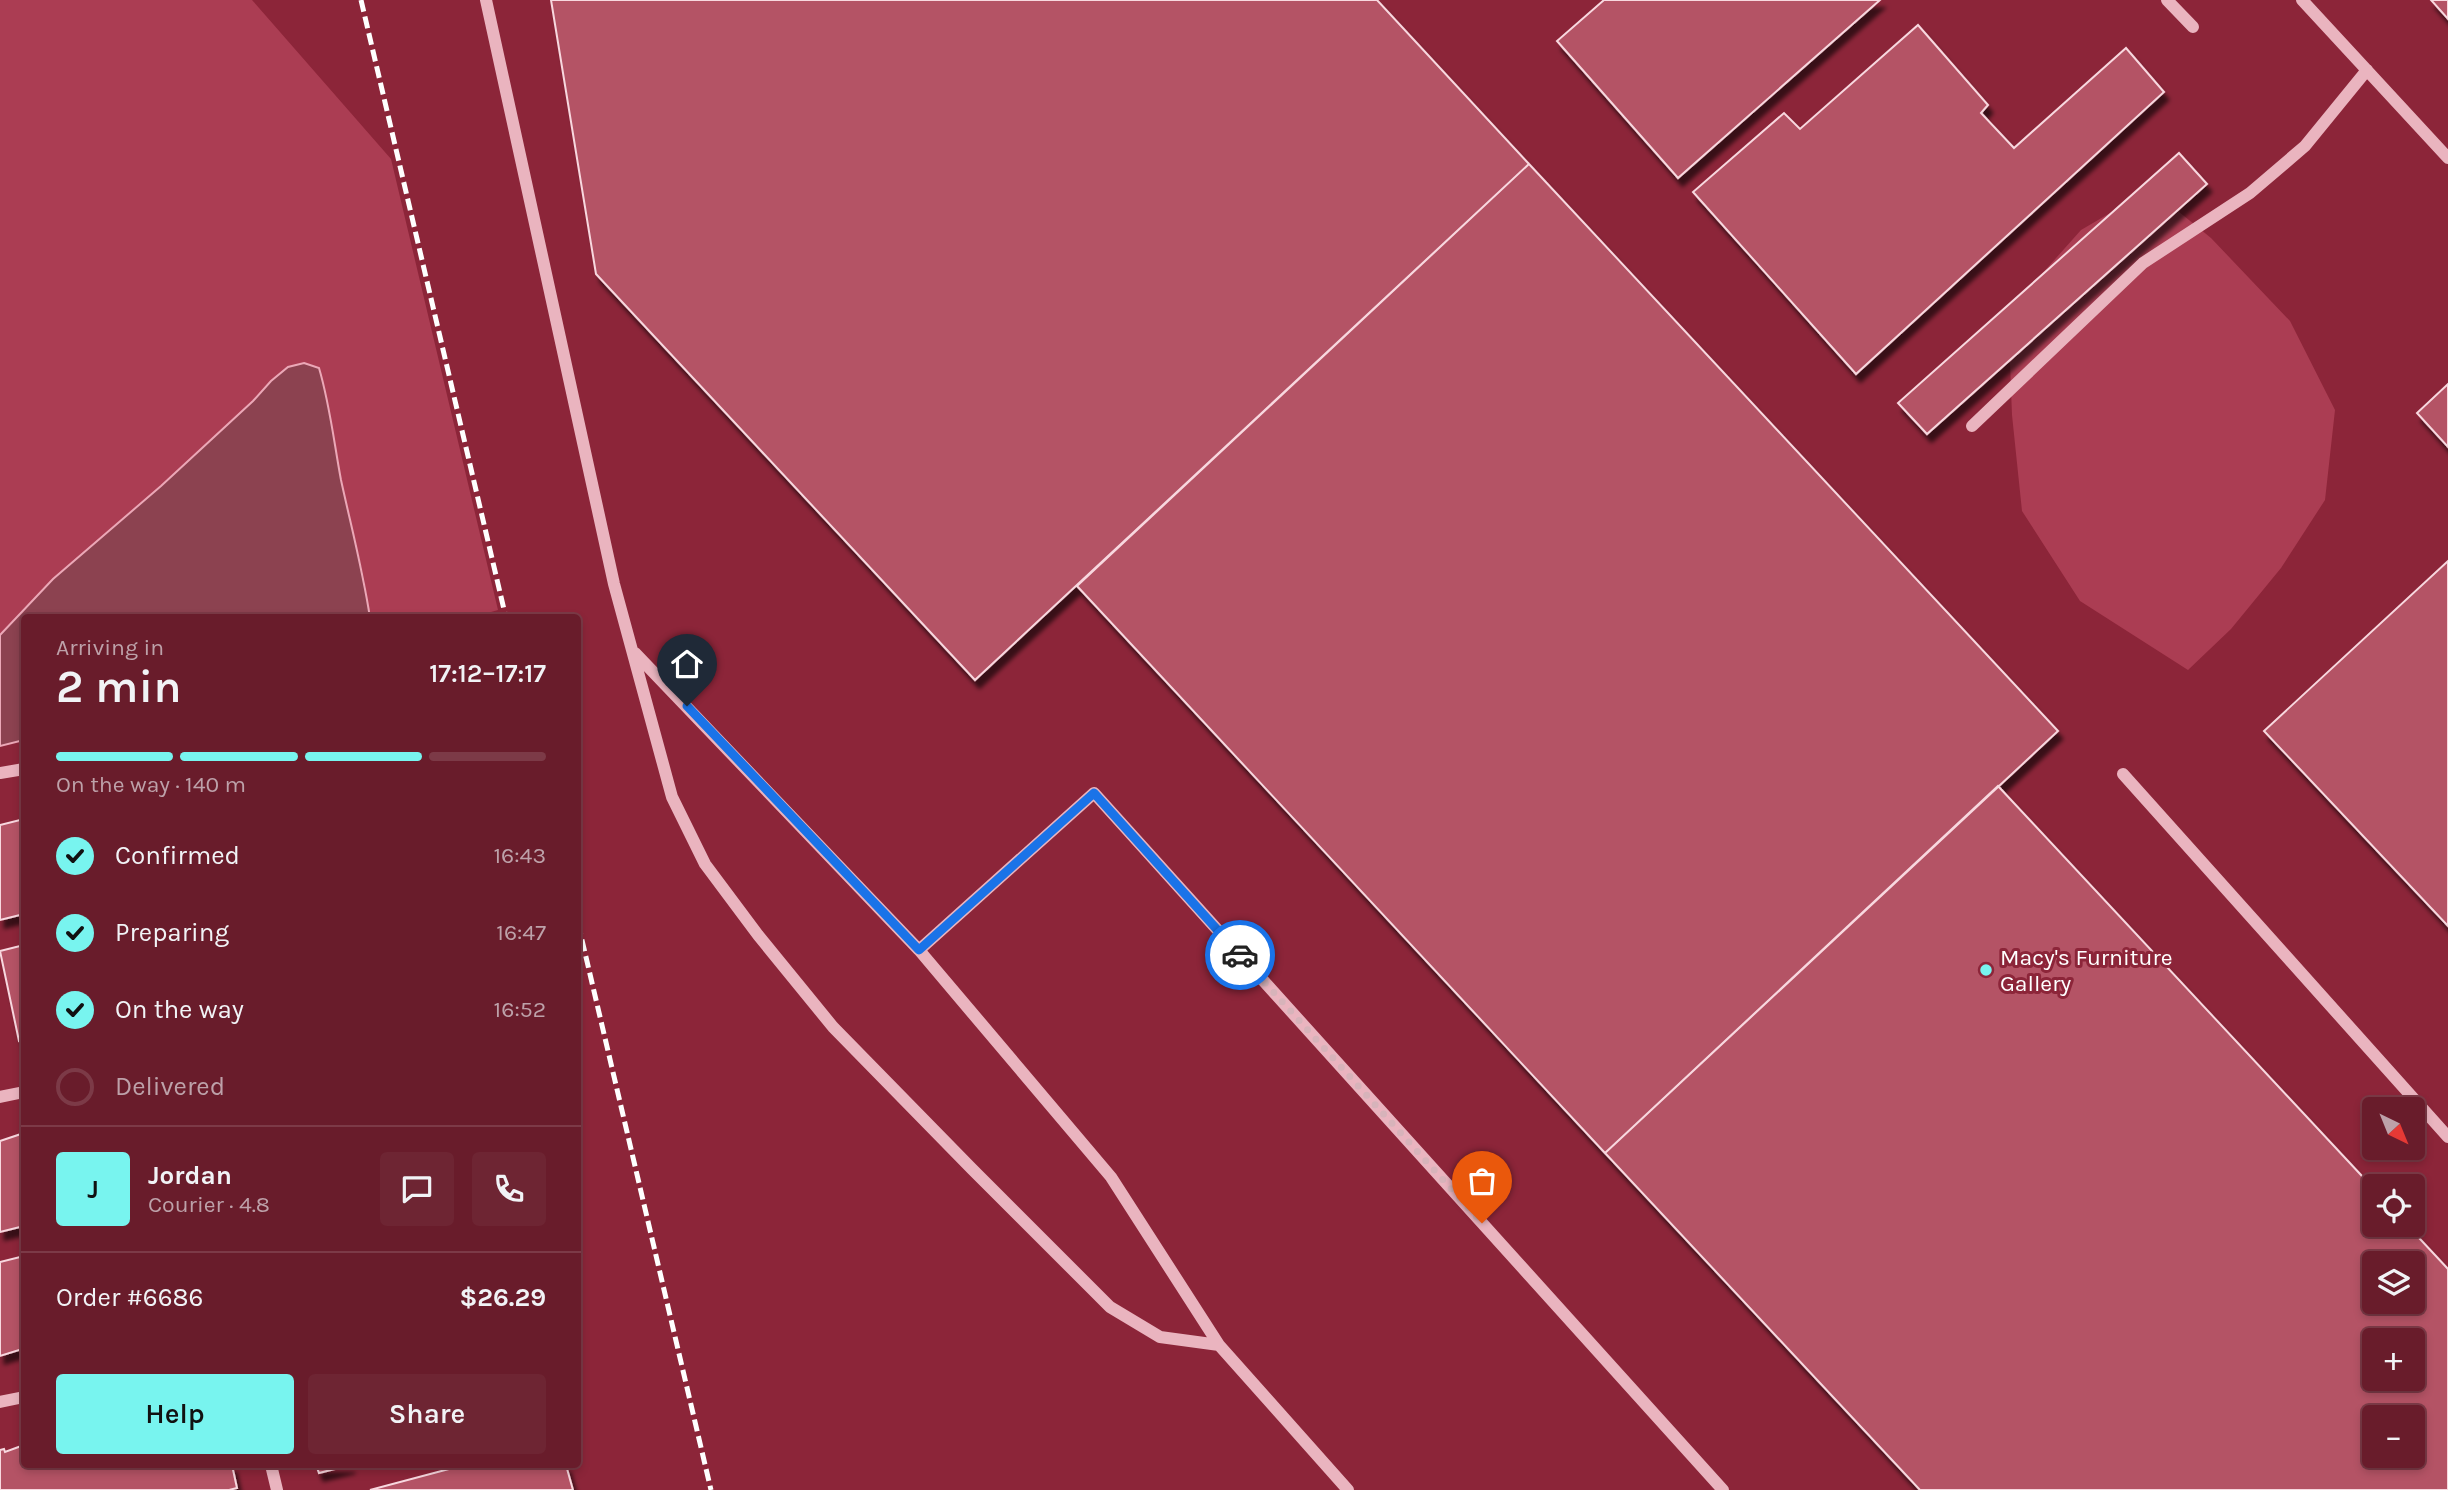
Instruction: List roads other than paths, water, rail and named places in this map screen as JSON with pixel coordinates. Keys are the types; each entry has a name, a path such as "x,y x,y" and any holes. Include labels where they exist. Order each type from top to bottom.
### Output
{"street":[{"path":"486,0 614,584 672,797 705,864 833,1027 1110,1307 1160,1337 1219,1345"},
{"path":"2167,0 2193,27"},
{"path":"2302,0 2448,158"},
{"path":"1972,426 2143,263 2250,193 2305,146 2367,70"},
{"path":"632,651 919,950 1111,1177 1219,1345 1348,1490"},
{"path":"0,773 21,770"},
{"path":"2123,774 2448,1136"},
{"path":"919,950 1094,793 1723,1490"},
{"path":"0,1097 21,1093"},
{"path":"0,1402 21,1398"},
{"path":"272,1468 277,1490"}],"railway":[{"path":"361,0 505,614"},
{"path":"581,936 711,1490"}],"place":[{"name":"Macy's Furniture Gallery","path":"1986,970"}]}
